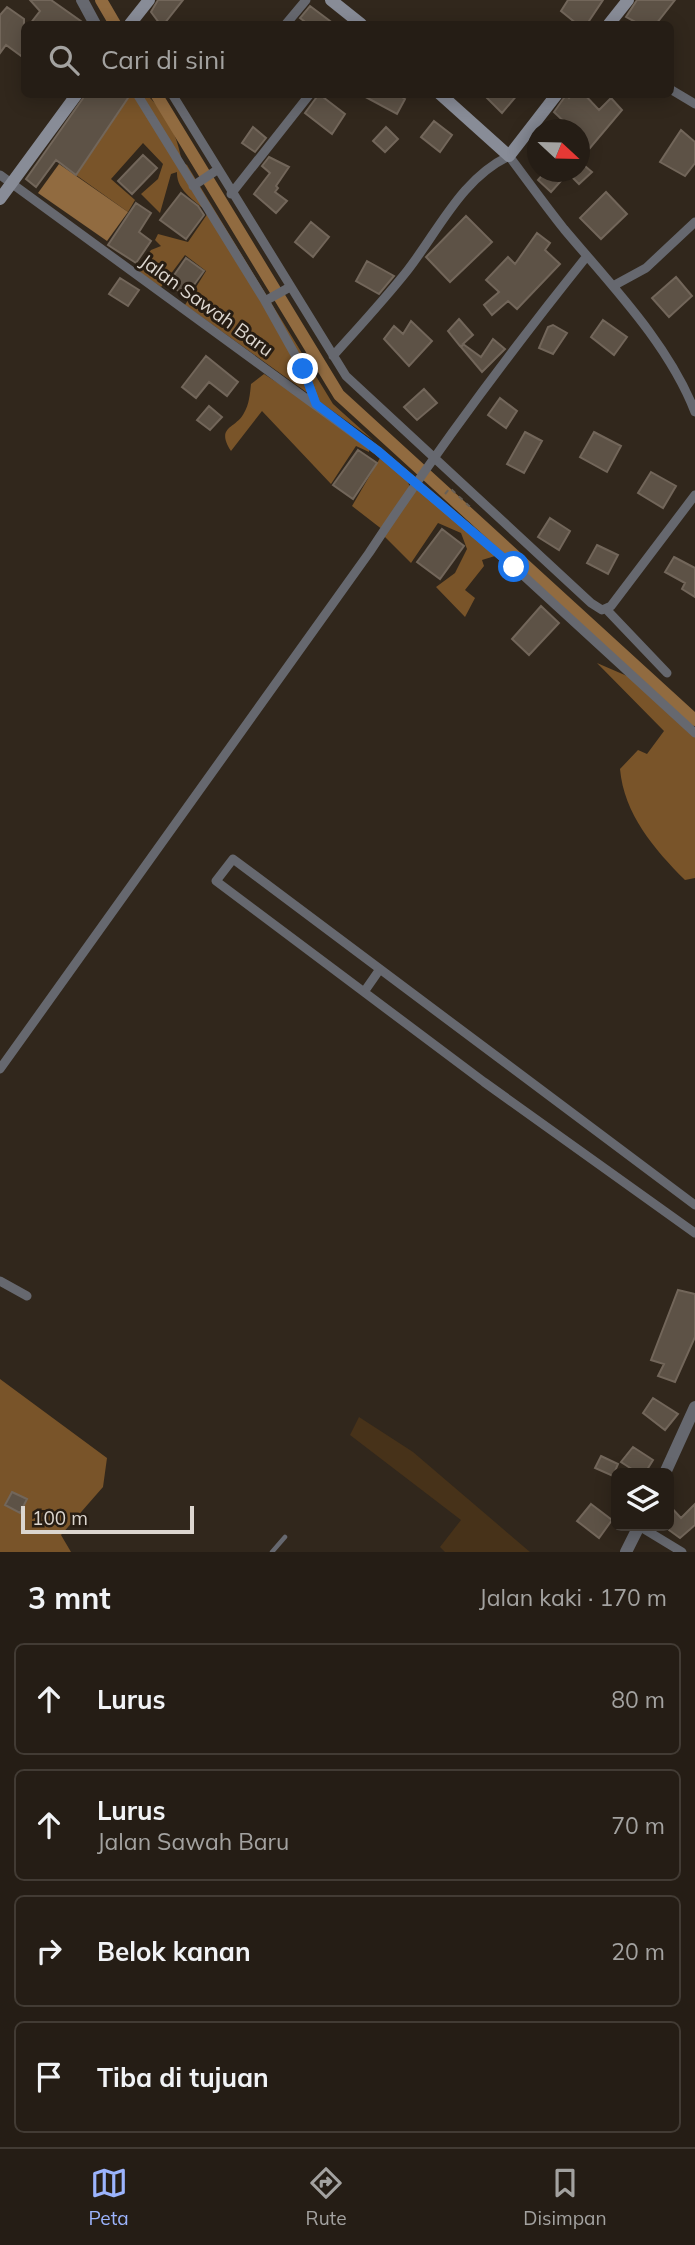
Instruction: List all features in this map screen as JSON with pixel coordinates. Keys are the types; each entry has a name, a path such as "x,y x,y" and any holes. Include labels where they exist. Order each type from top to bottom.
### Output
{"main road":[{"path":"132,21 149,0"},
{"path":"331,0 357,21"},
{"path":"611,21 628,0"},
{"path":"0,199 5,178 74,98"},
{"path":"444,98 509,156 553,98"}],"street":[{"path":"82,0 93,21"},
{"path":"288,21 306,0"},
{"path":"674,91 695,104"},
{"path":"140,98 268,300 303,369 316,404"},
{"path":"174,98 214,172 231,194 346,376 432,459 592,603 606,609 667,673"},
{"path":"231,194 307,98"},
{"path":"334,356 407,270 469,185 486,167 509,156 613,286 687,390 695,412"},
{"path":"196,184 214,172"},
{"name":"Jalan Sawah Baru","path":"5,178 417,480 695,733"},
{"path":"613,286 646,268 695,222"},
{"path":"0,1069 369,553 432,459 505,358 587,256"},
{"path":"268,300 288,288"},
{"path":"606,609 695,495"},
{"path":"695,1205 233,859 216,881 695,1233"},
{"path":"364,992 380,969"},
{"path":"0,1280 27,1296"},
{"path":"667,1468 695,1407"},
{"path":"626,1552 636,1531"},
{"path":"647,1531 682,1552"}],"lane":[{"path":"272,1552 285,1537"}],"path":[{"path":"441,498 450,488"}],"shaded area":[{"path":"128,98 150,98 166,118 182,162 187,165 333,404 373,440 185,305 206,271 185,255 161,287 136,270 151,250 161,246 155,240 158,234 188,242 208,213 183,190 177,172 171,174 160,213 141,194 158,179 163,164 143,143 111,179 135,200 128,212 76,175"},
{"path":"59,164 128,212 107,241 38,193"},
{"path":"264,374 335,420 369,447 369,452 356,446 331,484 262,411 231,451 225,437 226,432 246,410 251,384"},
{"path":"380,458 408,481 410,489 417,488 495,556 482,560 484,566 465,590 475,598 465,617 436,587 455,573 467,549 461,533 438,523 411,563 382,534 383,530 352,506"},
{"path":"597,663 634,679 695,735 695,878 685,880 662,856 634,816 623,785 620,769 638,750 647,754 664,731"},
{"path":"0,1379 107,1458 103,1487 61,1535 71,1552 0,1552"},
{"path":"359,1417 413,1452 530,1552 445,1552 440,1547 461,1520 350,1435"}],"building":[{"path":"30,0 51,0 81,21 32,21 40,11"},
{"path":"158,0 183,0 166,21 158,21 151,12"},
{"path":"568,0 603,0 589,21 573,21 561,11"},
{"path":"637,0 675,0 658,21 633,21 626,17"},
{"path":"310,6 330,21 304,21 300,18"},
{"path":"7,7 24,19 21,21 21,56 6,45 0,53 0,15"},
{"path":"83,98 128,98 76,175 56,160 36,187 26,179"},
{"path":"316,98 324,98 345,114 332,134 305,113"},
{"path":"367,98 403,98 397,114"},
{"path":"487,98 515,98 502,113"},
{"path":"564,98 588,98 599,110 611,98 622,110 590,148 590,119 561,119 554,112"},
{"path":"434,121 452,135 440,152 421,137"},
{"path":"253,127 266,138 255,152 242,143"},
{"path":"386,127 398,139 385,152 373,141"},
{"path":"681,130 695,142 695,163 685,176 660,162"},
{"path":"143,155 157,168 132,194 118,181"},
{"path":"269,157 289,167 276,186 278,188 275,192 287,201 276,213 254,194 270,173 262,166"},
{"path":"540,182 560,182 551,192"},
{"path":"606,192 627,214 601,239 580,218"},
{"path":"181,193 198,206 204,215 186,239 160,220"},
{"path":"136,203 151,213 139,232 151,241 136,263 108,245"},
{"path":"466,216 492,242 450,282 426,257"},
{"path":"311,222 329,237 313,257 295,242"},
{"path":"537,233 550,243 545,250 560,264 517,309 508,301 492,315 484,305 499,292 486,280 508,257 515,264"},
{"path":"186,258 204,271 186,296 168,284"},
{"path":"367,261 394,276 379,294 356,281"},
{"path":"676,277 692,296 669,317 652,298"},
{"path":"120,278 139,290 128,306 109,294"},
{"path":"459,319 473,335 463,344 481,357 493,339 505,349 482,372 461,347 463,345 460,346 448,331"},
{"path":"603,320 627,337 614,355 591,337"},
{"path":"411,321 432,341 409,366 384,339 394,326 403,334"},
{"path":"553,325 567,333 553,354 539,348 548,327"},
{"path":"206,356 238,382 227,396 209,382 196,398 182,387"},
{"path":"424,389 437,403 417,420 404,407"},
{"path":"500,398 517,411 506,428 488,415"},
{"path":"209,406 222,417 210,430 197,420"},
{"path":"525,432 542,441 524,473 507,464"},
{"path":"594,432 621,446 607,472 580,457"},
{"path":"358,450 377,463 353,499 333,485"},
{"path":"651,472 676,486 663,508 638,493"},
{"path":"550,518 570,531 559,550 538,537"},
{"path":"442,529 464,546 440,579 417,562"},
{"path":"597,545 618,555 608,574 587,563"},
{"path":"674,557 695,568 695,597 682,589 685,583 665,572"},
{"path":"541,606 559,623 529,655 512,639"},
{"path":"678,1290 695,1294 695,1337 675,1382 658,1376 664,1364 651,1360"},
{"path":"653,1398 678,1414 665,1430 643,1413"},
{"path":"633,1447 653,1460 648,1468 630,1468 621,1462"},
{"path":"601,1456 618,1464 616,1468 611,1468 611,1475 595,1468"},
{"path":"12,1492 27,1499 20,1513 5,1505"},
{"path":"591,1504 611,1519 599,1538 577,1521"},
{"path":"695,1504 695,1525 680,1538 670,1531 674,1531 674,1510 681,1518"}],"waterway":[{"path":"101,0 113,21"},
{"path":"158,98 339,395 695,720"}],"route":[{"path":"303,369 316,404 378,451 514,567"}]}
